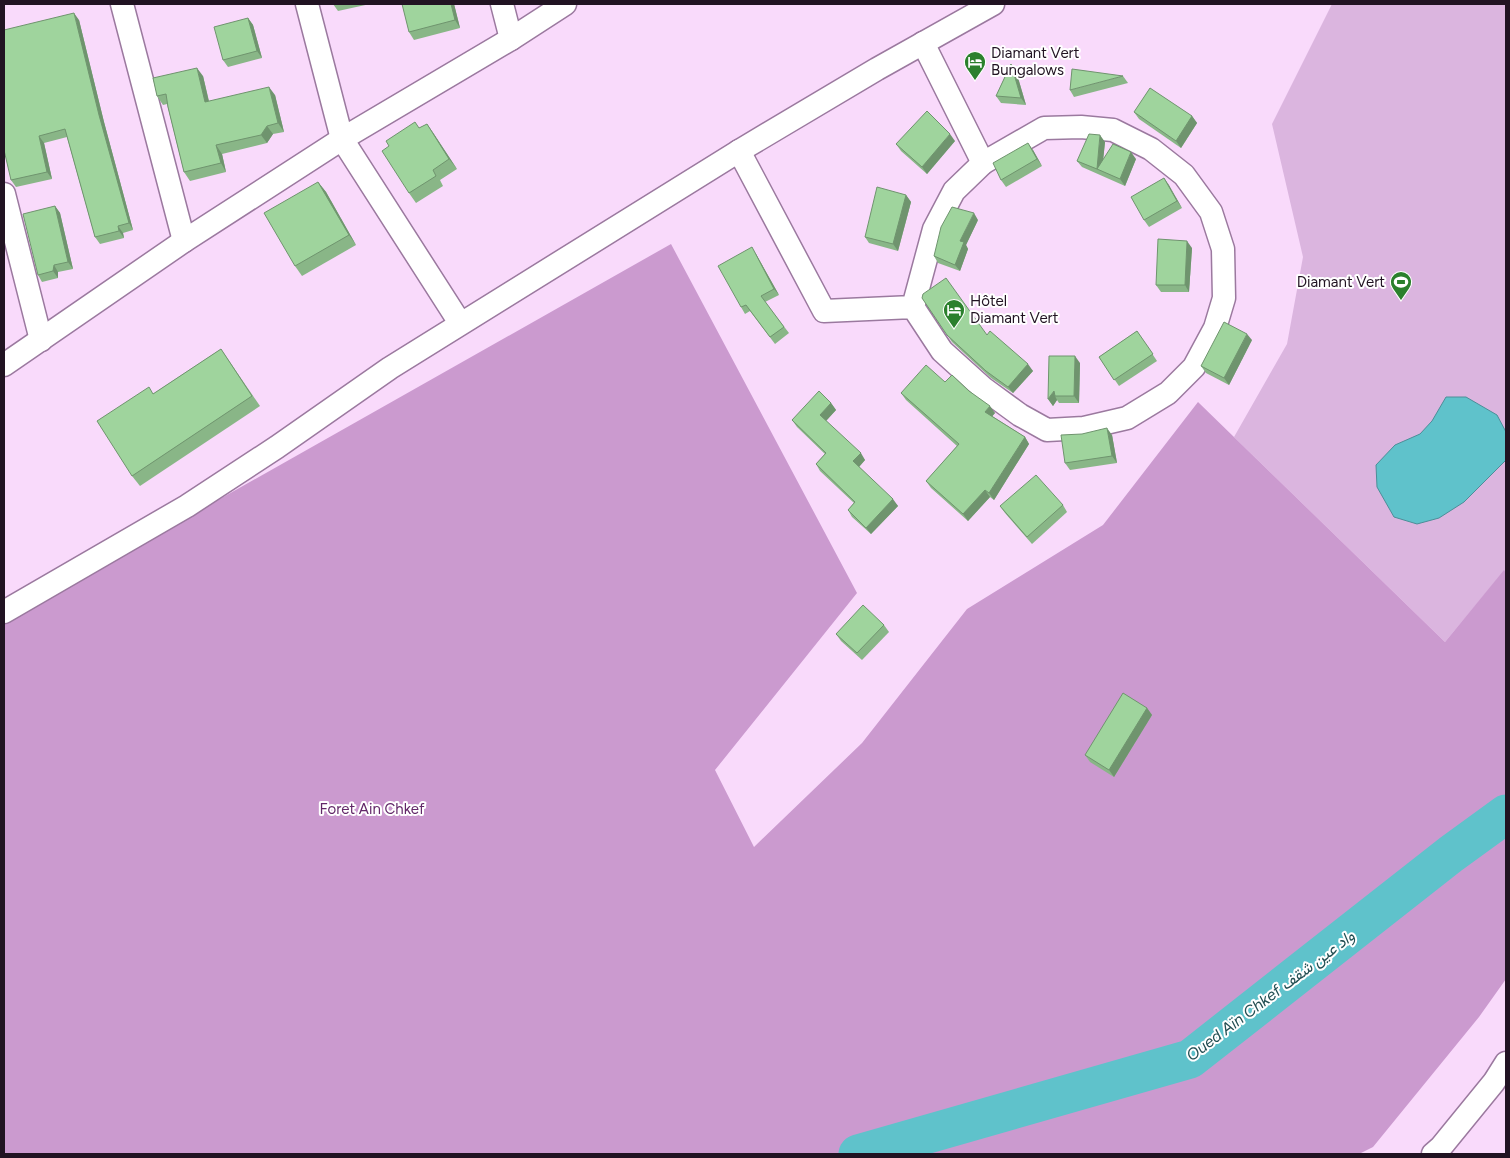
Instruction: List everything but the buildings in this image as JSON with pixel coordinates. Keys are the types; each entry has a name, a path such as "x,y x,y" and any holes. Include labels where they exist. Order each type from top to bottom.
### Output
{"street":[{"path":"122,4 184,241"},
{"path":"307,4 342,139 460,323"},
{"path":"502,4 511,39"},
{"path":"4,365 184,241 342,139 511,39 565,4"},
{"path":"4,612 187,506 277,448 390,368 739,151 993,4"},
{"path":"923,43 983,163"},
{"path":"1081,127 1113,130 1151,149 1184,175 1211,212 1223,249 1224,298 1215,328 1194,367 1168,394 1127,418 1084,428 1047,430 1020,415 983,388 942,351 913,307 934,229 954,191 983,163 1044,128 1081,127"},
{"path":"739,151 824,311 913,307"},
{"path":"4,194 41,340"},
{"path":"1433,1154 1441,1147 1494,1082 1506,1062"}],"shaded area":[{"name":"Diamant Vert","path":"1332,4 1506,4 1506,573 1504,571 1445,642 1234,437 1287,344 1303,257 1272,124"},
{"path":"1446,397 1466,397 1497,415 1506,432 1506,460 1464,502 1439,518 1417,524 1394,517 1377,487 1376,465 1395,445 1420,434 1432,421"}],"green space":[{"name":"Foret Ain Chkef","path":"671,244 857,593 715,770 754,847 862,743 967,609 1103,525 1198,402 1445,642 1504,570 1506,573 1506,979 1479,1017 1373,1147 1359,1154 4,1154 4,621"}],"waterway":[{"name":"Oued Aïn Chkef واد عين شقف","path":"858,1154 1190,1059 1451,854 1506,814"}],"place":[{"name":"Diamant Vert Bungalows","path":"975,81"},
{"name":"Diamant Vert","path":"1401,301"},
{"name":"Hôtel Diamant Vert","path":"954,329"}]}
